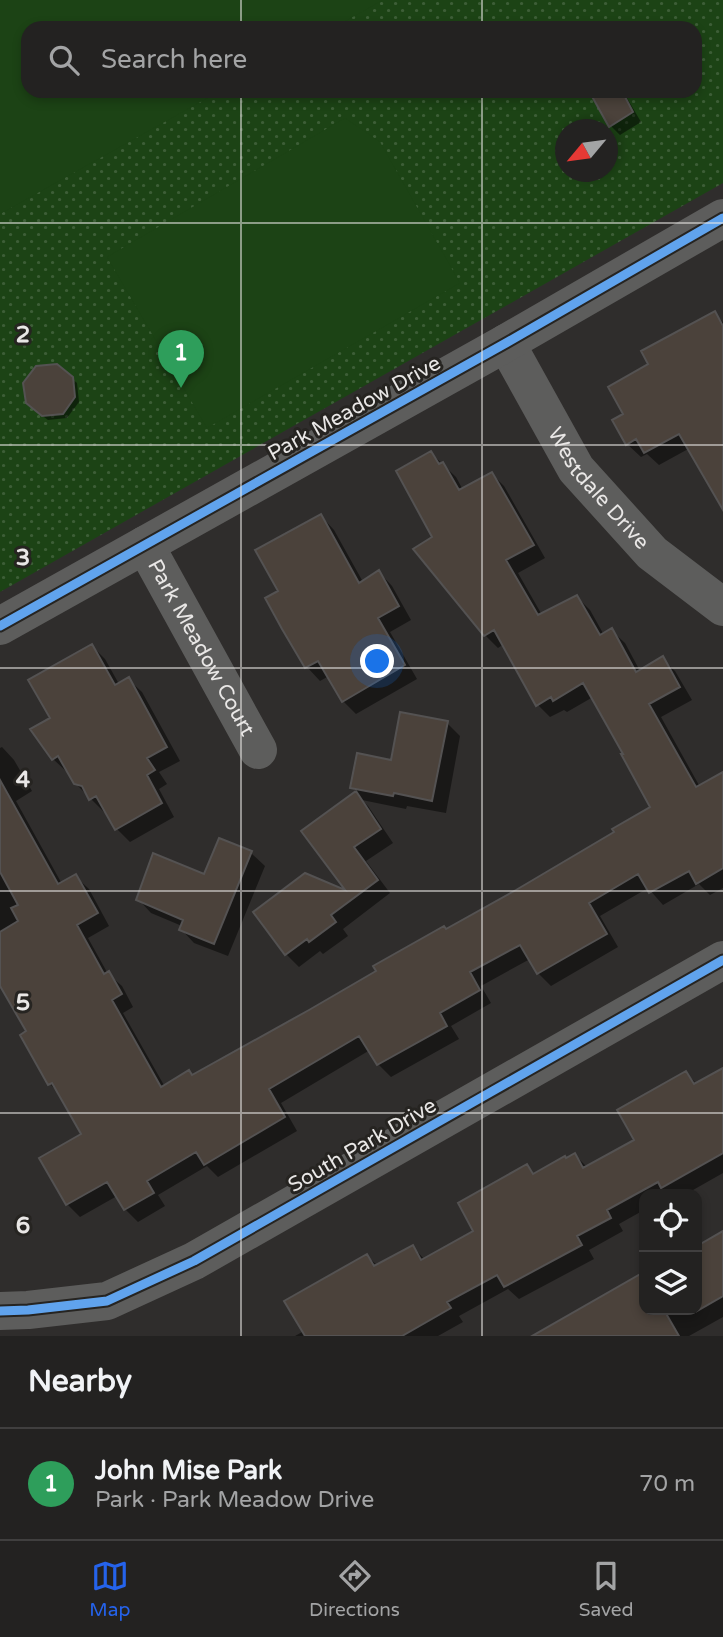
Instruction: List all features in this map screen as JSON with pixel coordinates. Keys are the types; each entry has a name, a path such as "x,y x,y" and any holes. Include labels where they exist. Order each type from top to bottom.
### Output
{"street":[{"name":"Park Meadow Drive","path":"0,626 506,343 723,218"},
{"name":"Westdale Drive","path":"506,343 576,469 652,553 723,607"},
{"name":"Park Meadow Court","path":"145,545 258,750"},
{"name":"South Park Drive","path":"0,1311 107,1301 194,1261 723,960"}],"green space":[{"path":"0,0 723,0 723,183 0,592"},
{"path":"0,0 383,0 346,21 21,21 21,98 207,98 0,214"},
{"path":"345,118 380,142 460,283 207,428 107,257"}],"building":[{"path":"593,98 626,98 633,112 618,121 618,119 605,119"},
{"path":"715,311 723,326 723,510 679,434 644,453 636,439 626,445 612,420 623,414 608,387 648,364 641,351"},
{"path":"57,364 73,377 75,397 63,414 42,416 26,403 23,383 36,366"},
{"path":"431,451 439,464 443,462 459,490 492,472 534,545 506,560 538,615 577,595 600,635 612,628 636,672 663,656 680,687 649,704 696,787 723,772 723,868 696,884 689,871 649,893 638,874 589,903 607,934 537,974 520,945 470,972 480,990 440,1013 447,1026 377,1065 359,1036 269,1089 285,1117 204,1165 196,1152 147,1181 154,1193 124,1210 107,1182 66,1205 39,1158 81,1134 52,1083 48,1085 20,1035 26,1031 0,986 0,932 18,921 11,908 18,905 0,872 0,780 58,884 76,874 98,913 77,925 104,974 109,971 122,994 112,1000 161,1087 189,1070 192,1075 309,1010 376,971 373,966 516,890 614,832 612,829 650,807 583,683 553,701 551,697 536,706 494,630 484,636 413,549 432,537 396,471"},
{"path":"321,514 359,583 379,570 399,606 378,618 405,665 342,702 318,661 305,668 282,629 265,598 278,591 255,550"},
{"path":"92,644 115,685 129,677 167,747 147,758 155,770 147,775 162,803 115,830 96,796 89,800 82,786 74,784 58,756 52,760 30,729 50,718 28,680"},
{"path":"400,712 448,721 432,801 350,788 357,753 391,760"},
{"path":"356,791 381,829 354,847 378,880 331,915 336,922 309,942 307,939 285,955 253,912 305,873 345,890 301,831"},
{"path":"219,838 252,851 214,944 179,930 183,920 136,900 153,853 204,874"},
{"path":"723,1068 723,1153 661,1188 658,1182 645,1189 639,1189 639,1192 607,1210 611,1218 577,1236 582,1245 504,1287 497,1275 447,1302 451,1308 402,1336 305,1336 284,1301 367,1254 374,1266 413,1245 421,1260 473,1231 458,1203 527,1164 533,1174 575,1153 583,1168 634,1140 617,1110 686,1071 694,1084"},
{"path":"723,1231 723,1296 702,1308 702,1252 702,1243"},
{"path":"639,1275 639,1315 667,1315 679,1336 532,1336"}],"cycle path":[{"path":"0,626 506,343 723,218"},
{"path":"0,1311 107,1301 194,1261 723,960"}],"place":[{"name":"John Mise Park","path":"181,388"}]}
